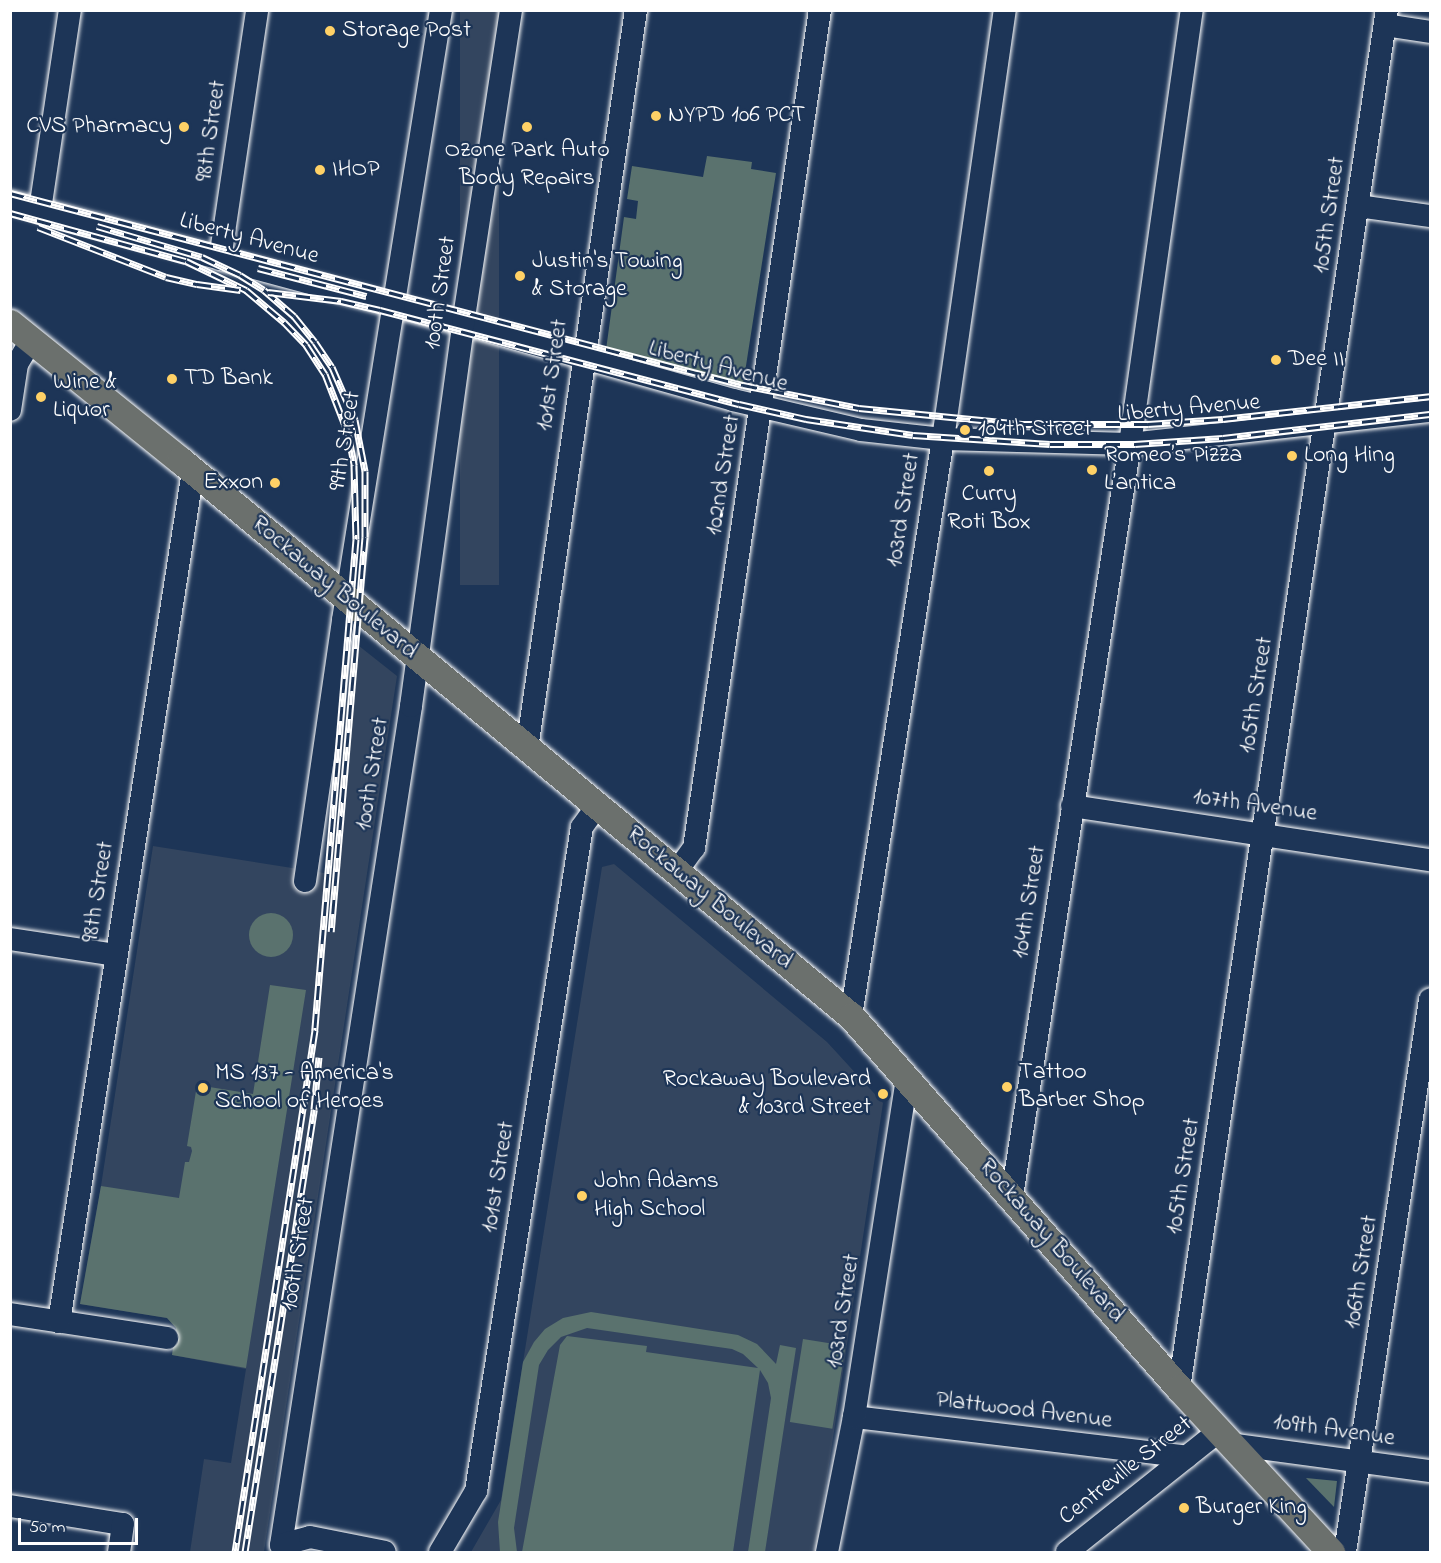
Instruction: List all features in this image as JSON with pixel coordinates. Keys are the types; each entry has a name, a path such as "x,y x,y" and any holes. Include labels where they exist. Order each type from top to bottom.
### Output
{"main road":[{"name":"Rockaway Boulevard","path":"10,323 193,471 851,1016 1179,1388 1331,1552"}],"street":[{"path":"40,210 70,10"},
{"name":"98th Street","path":"220,259 257,10"},
{"name":"99th Street","path":"305,881 441,10"},
{"name":"100th Street","path":"289,1549 418,658 463,324 511,10"},
{"name":"101st Street","path":"527,748 582,359 636,10"},
{"name":"102nd Street","path":"677,871 694,848 762,408 820,10"},
{"name":"103rd Street","path":"851,1016 943,440 1005,10"},
{"name":"104th Street","path":"1012,1196 1130,444 1192,10"},
{"path":"1386,18 1431,32"},
{"name":"105th Street","path":"1179,1388 1327,424 1386,18"},
{"name":"Liberty Avenue","path":"10,202 463,324 762,408 861,430 943,440 1130,444 1431,411"},
{"path":"1358,206 1431,216"},
{"path":"10,410 17,364 31,341"},
{"name":"98th Street","path":"59,1322 193,471"},
{"name":"101st Street","path":"440,1552 476,1491 582,827 597,806"},
{"name":"107th Avenue","path":"1072,806 1431,860"},
{"path":"10,939 116,955"},
{"name":"106th Street","path":"1345,1552 1431,1000"},
{"name":"103rd Street","path":"827,1552 854,1418 907,1077"},
{"path":"10,1314 167,1338"},
{"name":"Plattwood Avenue","path":"854,1418 1187,1457"},
{"name":"109th Avenue","path":"1225,1438 1431,1471"},
{"name":"Centreville Street","path":"1067,1552 1187,1457 1225,1438"},
{"path":"1152,1453 1159,1478"},
{"path":"10,1506 123,1524 119,1552"},
{"path":"289,1549 310,1537 385,1552"}],"shaded area":[{"path":"460,11 499,11 499,585 460,585"},
{"name":"MS 137 - America's School of Heroes","path":"354,642 397,676 264,1552 190,1552 204,1459 231,1463 246,1369 172,1355 176,1328 167,1318 80,1304 101,1186 153,846 324,873"},
{"path":"614,864 827,1042 883,1103 816,1552 471,1552 501,1500 602,867"}],"green space":[{"path":"707,156 752,162 751,169 776,173 743,385 606,350 624,217 636,219 638,201 627,199 632,166 703,177"},
{"path":"271,913 280,914 287,919 292,926 292,944 287,951 280,956 271,957 262,956 255,951 250,944 249,935 250,926 255,919 262,914"},
{"path":"270,985 306,990 246,1368 172,1355 176,1328 167,1318 80,1304 101,1186 179,1198 185,1162 189,1162 192,1151 191,1147 187,1146 197,1085 253,1094"},
{"path":"591,1312 738,1335 757,1344 776,1364 780,1345 796,1348 765,1552 748,1552 771,1398 768,1383 760,1370 733,1552 522,1552 560,1345 567,1336 647,1346 646,1352 758,1368 743,1354 732,1349 587,1328 561,1337 548,1350 539,1365 514,1528 517,1552 500,1552 498,1522 523,1362 534,1342 545,1329 563,1318"},
{"path":"803,1339 845,1346 832,1429 790,1422"},
{"path":"1306,1478 1337,1481 1334,1507"}],"railway":[{"path":"10,193 743,385 859,408 1022,424 1148,424 1223,419 1430,396"},
{"path":"10,213 186,261 246,290 284,322 306,345 325,374 348,433 354,465 356,539 315,1030 235,1552"},
{"path":"97,226 202,257 240,275 264,290 294,316 315,342 332,367 355,420 365,471 365,537 331,932"},
{"path":"38,227 166,277 241,290"},
{"path":"258,268 366,296"},
{"path":"268,292 341,301 380,310 739,404 806,419 913,435 1050,444 1135,444 1223,438 1430,414"},
{"path":"245,1552 314,1109 319,1057"}],"place":[{"name":"Storage Post","path":"330,31"},
{"name":"NYPD 106 PCT","path":"656,116"},
{"name":"CVS Pharmacy","path":"184,127"},
{"name":"Ozone Park Auto Body Repairs","path":"527,127"},
{"name":"IHOP","path":"320,170"},
{"name":"Justin's Towing & Storage","path":"520,276"},
{"name":"Dee II","path":"1276,360"},
{"name":"TD Bank","path":"172,379"},
{"name":"Wine & Liquor","path":"41,397"},
{"name":"104th Street","path":"965,430"},
{"name":"Long Hing","path":"1292,456"},
{"name":"Romeo’s Pizza L’antica","path":"1092,470"},
{"name":"Curry Roti Box","path":"989,471"},
{"name":"Exxon","path":"275,483"},
{"name":"Tattoo Barber Shop","path":"1007,1087"},
{"name":"MS 137 - America's School of Heroes","path":"203,1088"},
{"name":"Rockaway Boulevard & 103rd Street","path":"883,1094"},
{"name":"John Adams High School","path":"582,1196"},
{"name":"Burger King","path":"1184,1508"}]}
